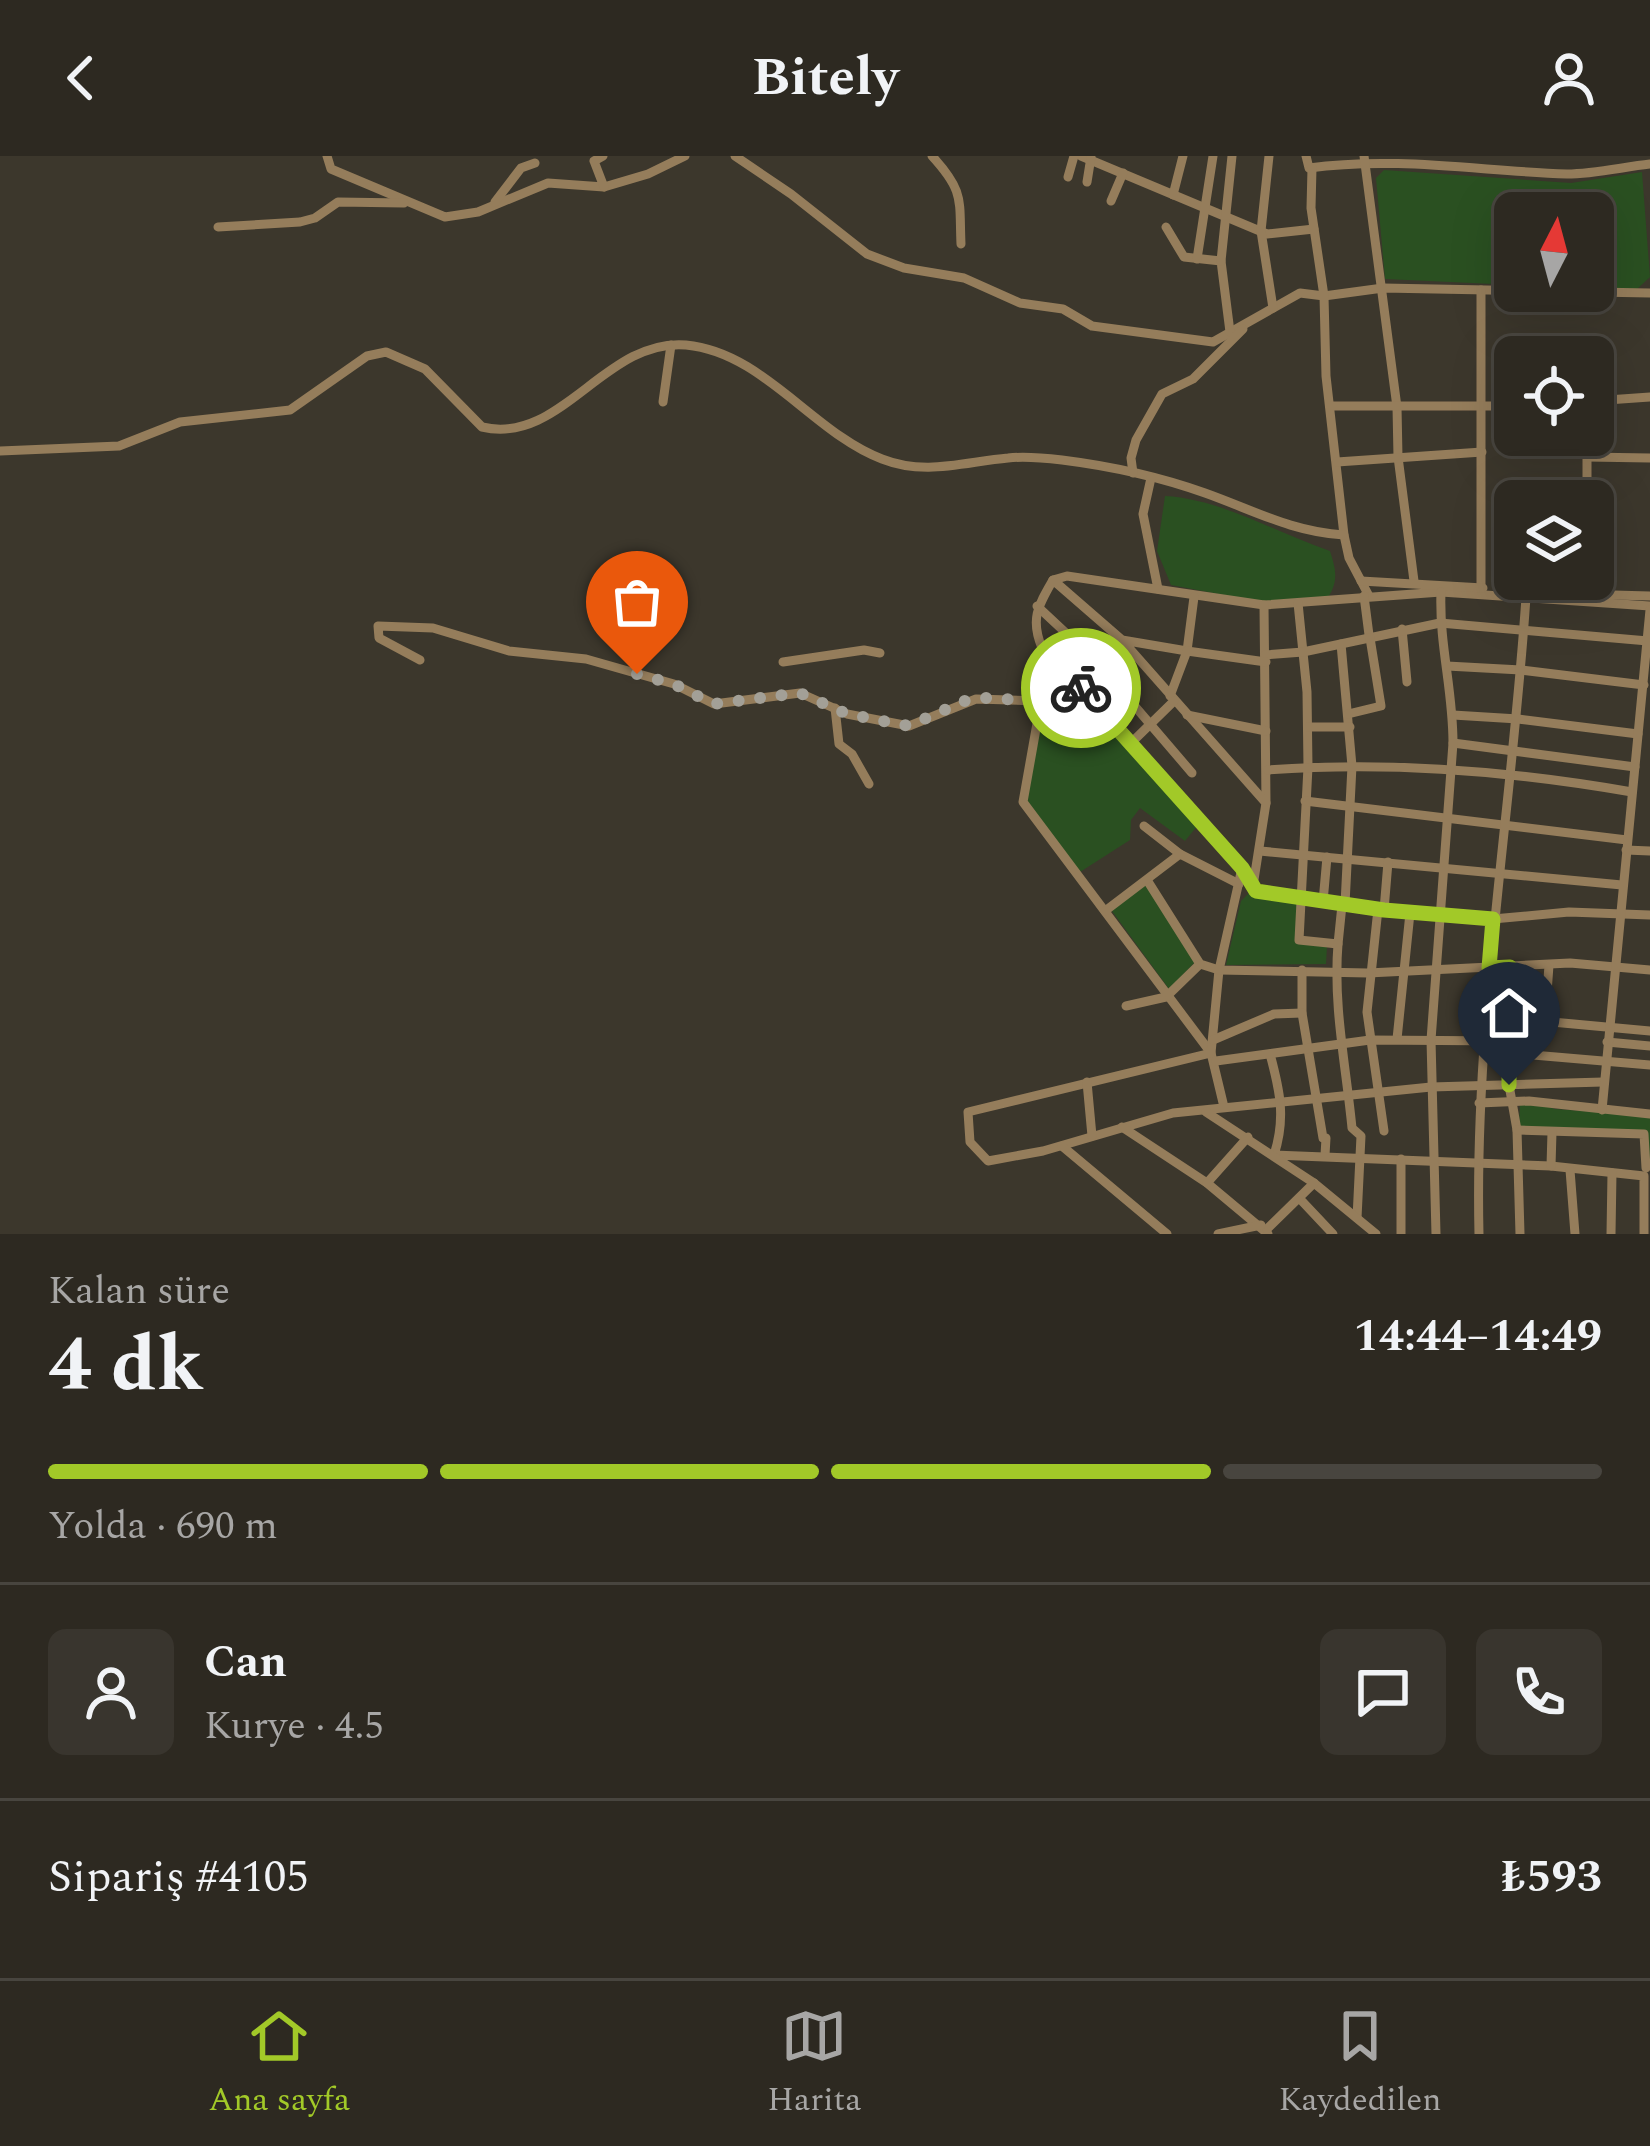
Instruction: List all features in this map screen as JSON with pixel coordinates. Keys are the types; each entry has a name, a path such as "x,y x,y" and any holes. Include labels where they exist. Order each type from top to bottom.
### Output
{"street":[{"path":"327,156 332,169 445,217 478,212 548,183 604,187 685,156"},
{"path":"603,156 594,161 604,187"},
{"path":"735,156 867,254 904,268 964,278 1020,303 1063,309 1092,326 1213,342 1300,293 1324,296 1383,288 1650,293"},
{"path":"932,156 962,202 961,244"},
{"path":"1111,200 1122,156"},
{"path":"1173,195 1183,156"},
{"path":"1197,259 1213,156"},
{"path":"1231,332 1221,261 1232,156"},
{"path":"1269,156 1261,231 1273,308"},
{"path":"1306,156 1318,163 1343,159 1505,162 1557,173 1650,164"},
{"path":"1536,156 1536,171"},
{"path":"1557,173 1559,156"},
{"path":"1084,157 1261,231 1280,234 1313,229"},
{"path":"1068,177 1084,157"},
{"path":"1084,157 1087,182"},
{"path":"1365,159 1414,581"},
{"path":"495,202 521,168 535,163"},
{"path":"1318,163 1313,229 1324,296 1325,357 1344,535 1366,596 1381,706 1348,714"},
{"path":"218,227 300,222 338,202 410,202"},
{"path":"1166,227 1184,257 1221,261"},
{"path":"1480,290 1481,588"},
{"path":"1133,473 1136,440 1162,394 1193,379 1247,322"},
{"path":"663,402 671,344"},
{"path":"0,451 119,446 179,422 290,410 367,356 386,352 425,369 482,427 521,429 573,398 628,356 671,344 711,350 781,391 848,442 902,466 930,470 1013,457 1062,460 1202,491 1284,526 1344,535"},
{"path":"1614,399 1650,397"},
{"path":"1332,406 1494,405"},
{"path":"1337,462 1483,452"},
{"path":"1587,480 1587,457 1650,458"},
{"path":"1151,478 1143,514 1158,589"},
{"path":"1494,595 1442,592 1264,605 1067,576 1053,580 1037,606 1035,631 1042,648 1242,868 1256,891 1440,916 1650,915"},
{"path":"1053,580 1122,640 1266,803"},
{"path":"1361,580 1494,589"},
{"path":"1436,1234 1431,1040 1453,742 1440,622 1442,592"},
{"path":"1614,595 1650,596"},
{"path":"1131,743 1172,698 1187,651 1194,597"},
{"path":"1479,1234 1483,1041 1518,719 1526,600"},
{"path":"1560,600 1650,608 1602,1110"},
{"path":"1298,603 1308,727 1300,940 1338,944"},
{"path":"1252,886 1268,770 1264,605"},
{"path":"1037,606 1096,662 1192,773"},
{"path":"1122,640 1266,659 1440,622 1648,641"},
{"path":"420,660 379,638 378,626 433,628 509,651 586,659 674,684 713,704 800,693 835,708 909,726 976,699 1042,701 1068,693 1096,662"},
{"path":"1402,629 1408,682"},
{"path":"1341,644 1352,766 1350,860 1336,973 1352,1127 1360,1136 1357,1217"},
{"path":"783,662 864,650 880,653"},
{"path":"1447,666 1644,685"},
{"path":"1042,701 1022,802 1214,1057"},
{"path":"835,708 839,744 852,754 868,784"},
{"path":"1187,715 1267,731"},
{"path":"1453,716 1638,734"},
{"path":"1308,727 1350,728"},
{"path":"1453,742 1635,766"},
{"path":"1268,770 1352,766 1452,770 1632,792"},
{"path":"1306,801 1506,824 1650,851"},
{"path":"1144,826 1180,854 1239,884"},
{"path":"1260,851 1622,885"},
{"path":"1105,911 1180,854"},
{"path":"1323,902 1327,857"},
{"path":"1384,1131 1370,1040 1368,973 1388,862"},
{"path":"1224,1107 1213,1040 1220,970 1242,868"},
{"path":"1147,880 1200,964 1220,970 1368,973 1550,964 1650,970"},
{"path":"1397,1040 1410,913"},
{"path":"1126,1006 1166,997 1200,964"},
{"path":"1545,1022 1550,964"},
{"path":"1510,967 1509,1085 1517,1130 1520,1234"},
{"path":"1302,970 1302,1013 1322,1138 1327,1138 1325,1155"},
{"path":"1213,1040 1274,1014 1302,1013"},
{"path":"1509,1018 1650,1031"},
{"path":"1603,1082 1431,1088 1173,1113 1062,1146 988,1161 970,1142 968,1112 1214,1057 1341,1042 1483,1041 1650,1065"},
{"path":"1607,1042 1650,1046"},
{"path":"1270,1054 1282,1101 1283,1129 1274,1155"},
{"path":"1088,1082 1092,1136"},
{"path":"1479,1103 1529,1100 1650,1114"},
{"path":"1206,1112 1314,1183 1376,1234"},
{"path":"1122,1127 1207,1183 1265,1229"},
{"path":"1517,1130 1644,1134 1644,1234"},
{"path":"1551,1166 1552,1132"},
{"path":"1207,1183 1248,1137"},
{"path":"1062,1146 1167,1234"},
{"path":"1274,1155 1647,1171"},
{"path":"1401,1159 1401,1234"},
{"path":"1570,1170 1575,1234"},
{"path":"1611,1234 1612,1173"},
{"path":"1218,1234 1265,1229 1314,1183"},
{"path":"1300,1199 1333,1234"}],"green space":[{"path":"1384,170 1571,183 1642,172 1650,277 1635,291 1614,290 1614,192 1494,192 1494,284 1385,279 1376,178"},
{"path":"1165,496 1228,510 1330,551 1335,575 1327,599 1266,603 1171,585 1157,551"},
{"path":"1077,691 1198,825 1185,841 1140,808 1131,820 1130,840 1080,872 1026,799 1044,712"},
{"path":"1146,883 1195,962 1169,989 1112,911"},
{"path":"1250,892 1299,902 1296,943 1327,946 1326,964 1226,965 1241,901"},
{"path":"1520,1104 1555,1109 1650,1116 1650,1165 1645,1132 1519,1126"}],"way so far":[{"path":"637,674 674,684 713,704 800,693 847,714 909,726 976,699 1042,701 1068,693 1076,683 1081,688"}],"route":[{"path":"1081,688 1242,868 1256,891 1384,910 1493,919 1489,968 1510,967 1509,1085"}]}
